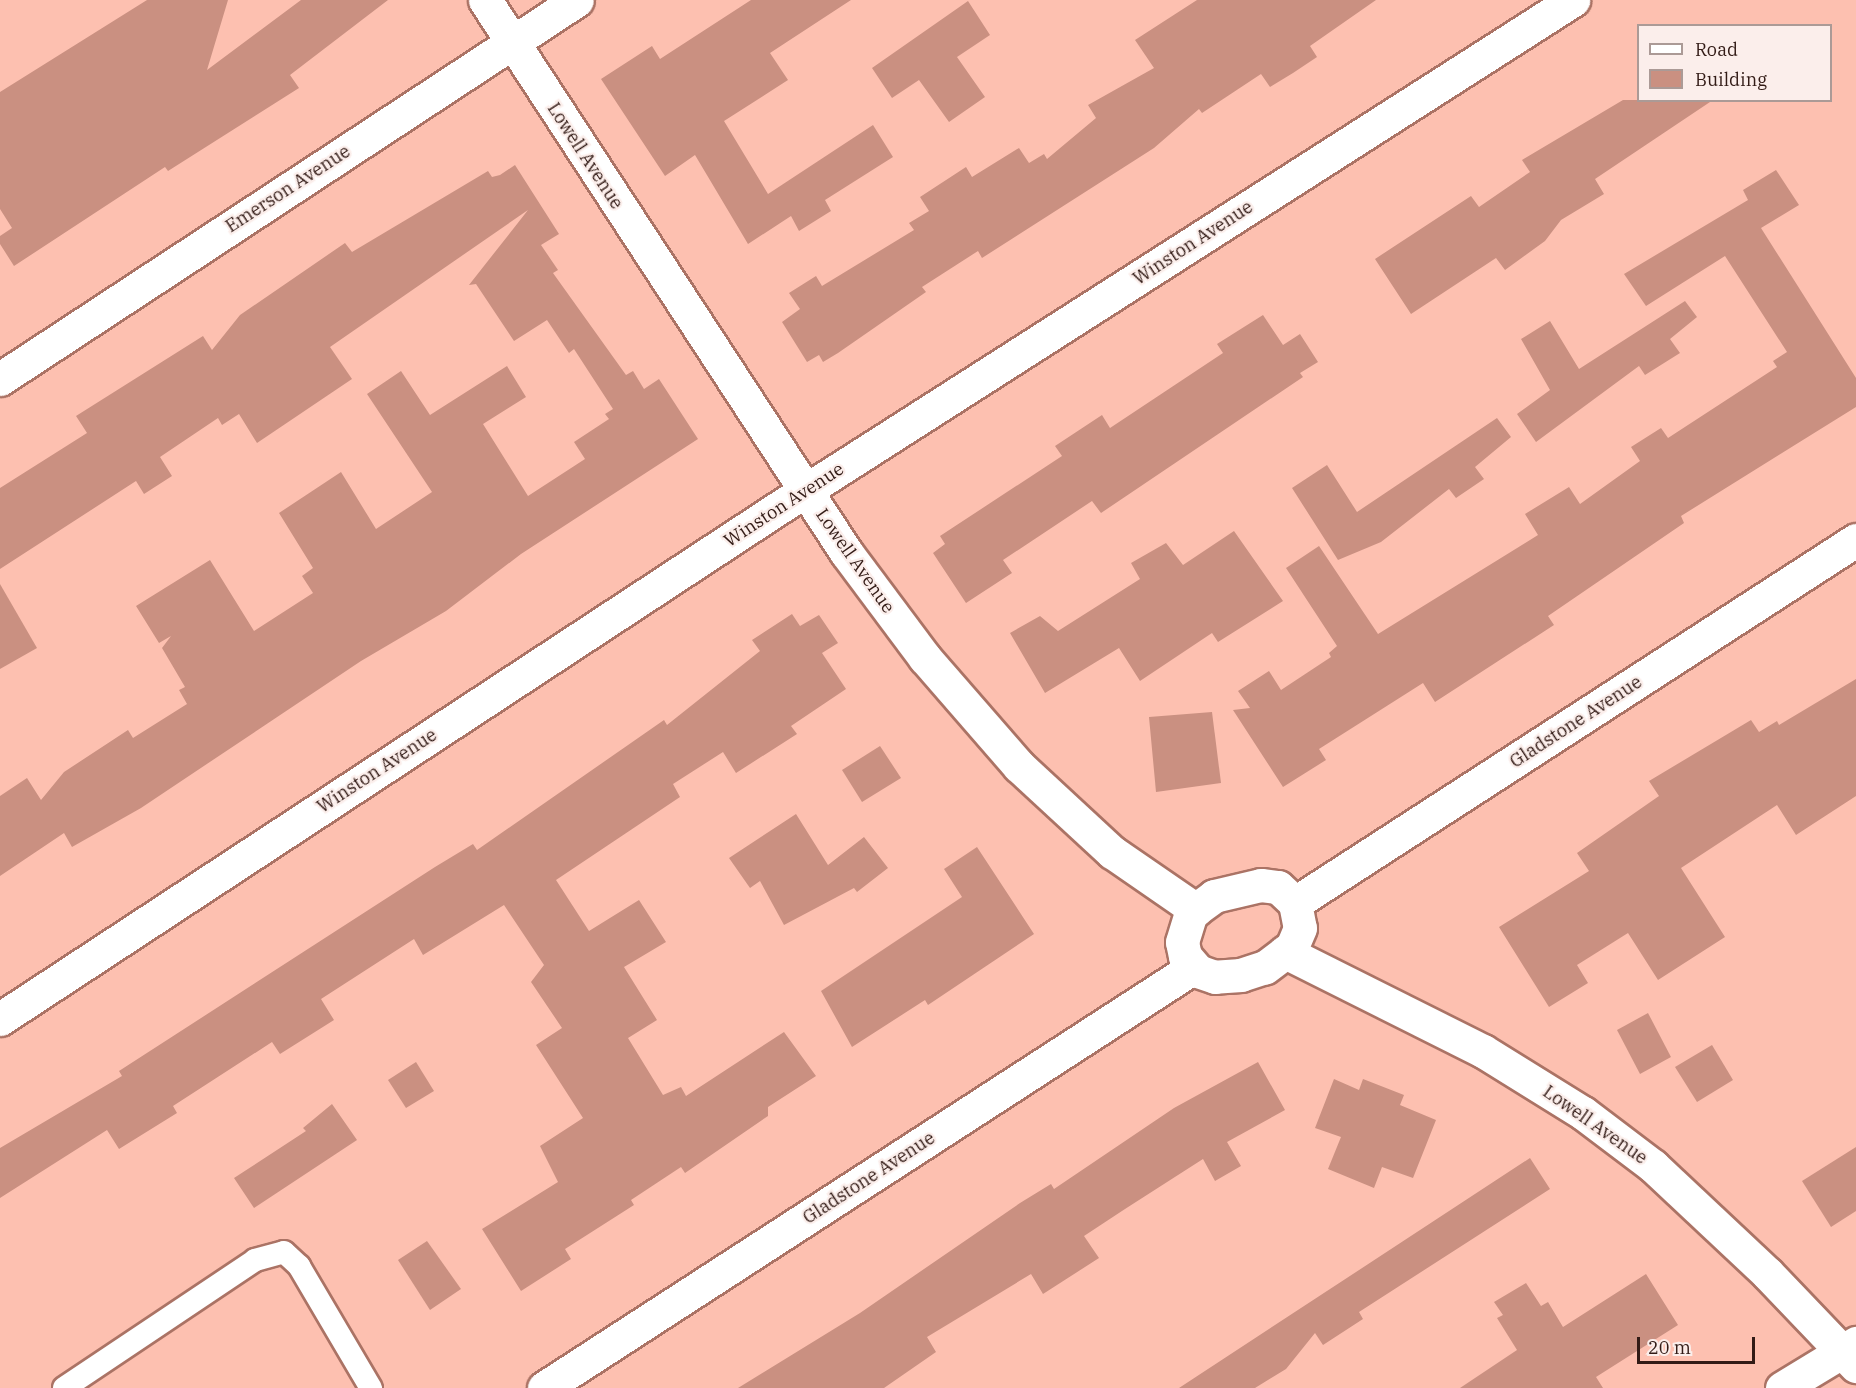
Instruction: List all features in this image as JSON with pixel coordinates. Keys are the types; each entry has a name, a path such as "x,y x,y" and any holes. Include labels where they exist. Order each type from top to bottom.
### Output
{"street":[{"name":"Emerson Avenue","path":"0,379 577,0"},
{"name":"Winston Avenue","path":"0,1019 806,490 1574,0"},
{"name":"Lowell Avenue","path":"486,1 806,490 924,658 990,735 1112,852 1196,910"},
{"name":"Gladstone Avenue","path":"1295,903 1856,540"},
{"path":"1261,885 1278,887 1295,903 1300,928 1285,952 1265,967 1240,975 1215,977 1194,967 1182,942 1184,927 1196,910 1235,888 1261,885"},
{"name":"Lowell Avenue","path":"1285,952 1483,1051 1583,1113 1653,1166 1851,1353"},
{"name":"Gladstone Avenue","path":"544,1388 1194,967"},
{"path":"1782,1388 1851,1353"}],"lane":[{"path":"64,1388 255,1260 284,1252 299,1266 371,1388"}],"building":[{"path":"147,0 228,0 207,70 301,0 388,0 290,75 299,88 168,171 165,167 14,266 0,244 0,236 12,228 0,209 0,92"},
{"path":"751,0 851,0 770,53 788,80 724,121 768,194 873,125 893,157 825,200 831,211 799,231 791,216 748,244 695,155 665,176 601,79 652,46 660,59"},
{"path":"1197,0 1376,0 1310,46 1317,57 1293,73 1270,87 1261,74 1202,113 1199,109 1154,148 982,258 978,251 922,287 926,292 838,353 823,362 819,355 807,362 782,322 800,309 789,293 816,276 822,286 914,230 909,223 929,211 920,197 966,167 972,177 1019,148 1029,163 1044,154 1047,159 1096,118 1088,105 1154,68 1135,40"},
{"path":"968,1 990,35 957,57 985,97 949,122 919,80 892,98 872,68"},
{"path":"1623,100 1710,102 1595,179 1604,194 1561,220 1545,241 1505,270 1496,258 1411,314 1375,259 1471,196 1479,207 1530,172 1522,160"},
{"path":"515,165 559,234 541,245 558,270 553,273 626,375 633,371 644,389 659,379 698,439 521,554 446,611 361,661 141,808 72,847 64,833 0,876 0,796 27,778 41,800 64,772 128,730 133,738 187,704 179,690 185,687 162,648 171,636 159,643 136,606 210,560 254,631 313,593 302,576 313,568 279,513 341,472 376,529 432,492 367,394 401,371 430,415 507,366 526,397 483,424 528,496 585,459 574,442 609,419 605,414 613,409 574,349 569,353 547,320 514,341 476,284 469,285 528,210 330,347 352,379 257,443 239,414 222,425 218,418 160,457 172,476 144,494 136,481 0,569 0,488 87,433 76,416 203,336 212,350 240,315 345,243 352,252 488,171 492,177 500,175"},
{"path":"1776,170 1799,205 1761,228 1856,378 1856,407 1681,516 1684,523 1548,616 1554,625 1435,702 1423,683 1319,749 1326,760 1283,787 1233,710 1250,708 1238,691 1269,671 1281,690 1331,657 1329,653 1337,646 1286,568 1319,546 1378,634 1538,535 1525,514 1569,487 1580,504 1640,461 1631,447 1661,428 1668,438 1777,367 1773,361 1787,352 1725,256 1646,306 1624,274 1748,200 1743,190"},
{"path":"1685,301 1697,317 1670,339 1680,353 1645,375 1639,366 1536,442 1517,414 1550,390 1521,339 1550,321 1579,369"},
{"path":"1263,315 1283,345 1300,334 1318,362 1300,373 1303,377 1101,513 1092,501 1003,560 1012,573 966,603 933,553 945,544 940,536 1062,456 1055,446 1102,415 1110,428 1223,353 1217,344"},
{"path":"1497,418 1511,437 1475,467 1484,479 1456,498 1449,489 1381,542 1338,560 1292,488 1327,465 1357,512"},
{"path":"1234,531 1283,601 1218,642 1212,633 1140,681 1119,648 1045,693 1010,633 1040,616 1058,631 1140,579 1131,563 1166,543 1183,565"},
{"path":"0,584 37,648 0,669"},
{"path":"792,614 800,626 819,615 838,643 822,653 846,689 791,726 797,734 736,773 723,752 673,784 680,797 556,880 589,931 639,900 666,942 624,967 657,1020 628,1038 663,1095 681,1087 686,1096 784,1032 816,1076 768,1107 768,1116 685,1173 681,1167 631,1200 634,1205 565,1249 571,1259 521,1291 482,1229 558,1182 540,1146 583,1118 536,1045 562,1028 531,982 544,965 504,905 423,955 414,939 321,999 334,1020 280,1054 272,1042 173,1106 177,1113 119,1149 107,1130 0,1198 0,1148 122,1076 119,1071 435,867 473,844 477,850 664,720 667,725 760,651 752,640"},
{"path":"1856,679 1856,796 1796,835 1777,805 1681,868 1725,937 1658,980 1628,933 1577,965 1588,983 1549,1007 1499,927 1589,871 1577,853 1659,796 1649,781 1751,720 1759,732 1777,721 1779,725"},
{"path":"1212,712 1221,783 1156,792 1149,717"},
{"path":"880,746 901,778 862,802 842,770"},
{"path":"796,814 828,865 864,837 888,868 857,892 854,888 784,925 760,881 750,888 729,858"},
{"path":"977,847 1034,934 928,1005 925,1000 852,1047 821,991 962,897 944,869"},
{"path":"1648,1013 1671,1057 1640,1074 1617,1030"},
{"path":"1712,1045 1733,1080 1697,1102 1675,1067"},
{"path":"416,1062 434,1091 406,1108 388,1080"},
{"path":"1258,1062 1285,1110 1227,1142 1241,1166 1215,1181 1203,1159 1125,1209 1084,1236 1099,1258 1043,1294 1031,1274 927,1337 936,1352 884,1388 738,1388 860,1313 1020,1203 1051,1184 1054,1189 1174,1108"},
{"path":"1334,1079 1359,1090 1363,1079 1404,1095 1400,1105 1436,1120 1413,1178 1382,1167 1374,1188 1328,1169 1341,1137 1315,1128"},
{"path":"332,1104 357,1140 254,1208 234,1178 306,1131 303,1128"},
{"path":"1856,1147 1856,1211 1831,1227 1802,1181"},
{"path":"1530,1158 1550,1189 1359,1312 1363,1319 1323,1345 1315,1333 1286,1369 1255,1388 1179,1388"},
{"path":"427,1241 461,1289 430,1310 398,1260"},
{"path":"1646,1274 1678,1325 1596,1377 1603,1388 1460,1388 1517,1350 1497,1318 1503,1315 1494,1302 1526,1283 1541,1306 1548,1302 1563,1327"}]}
